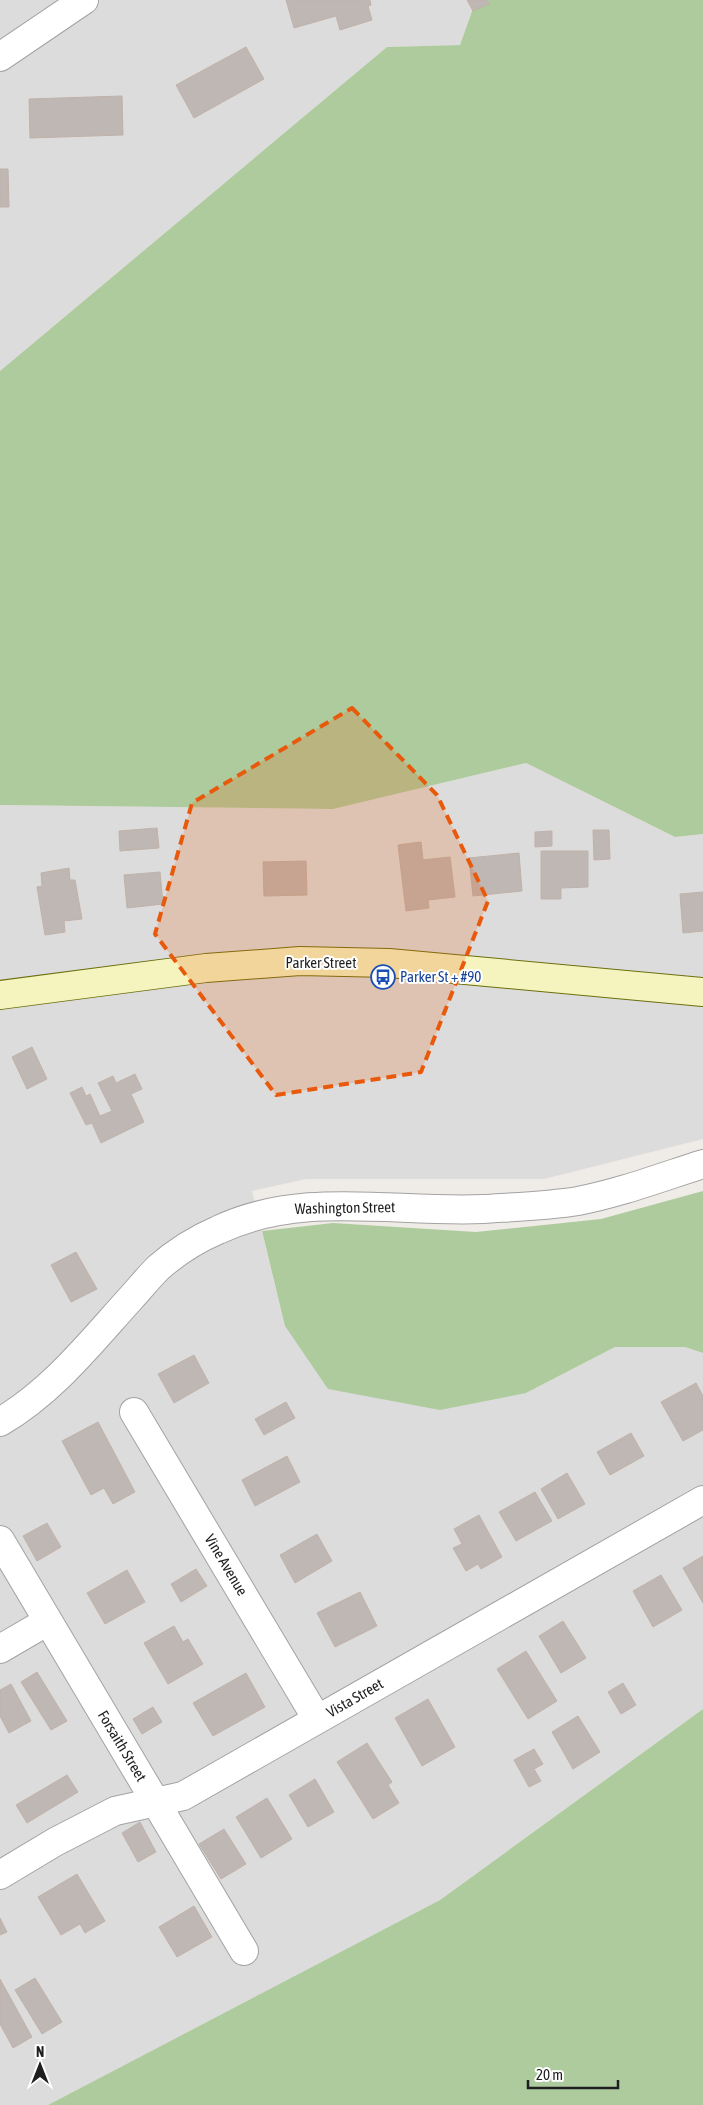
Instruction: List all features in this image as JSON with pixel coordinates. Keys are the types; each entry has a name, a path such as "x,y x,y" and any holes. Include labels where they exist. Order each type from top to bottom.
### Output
{"street":[{"path":"0,57 84,0"},
{"name":"Parker Street","path":"0,995 206,968 300,961 389,963 703,992"},
{"name":"Washington Street","path":"0,1422 36,1398 66,1371 158,1268 185,1248 218,1230 258,1214 292,1207 324,1205 480,1209 538,1205 579,1200 703,1164"},
{"name":"Vine Avenue","path":"134,1412 317,1719"},
{"name":"Vista Street","path":"0,1875 56,1842 115,1811 183,1796 703,1500"},
{"name":"Forsaith Street","path":"0,1540 244,1951"},
{"path":"0,1649 48,1621"}],"highlighted area":[{"path":"352,708 437,795 488,901 421,1072 276,1095 155,934 192,803"}],"shaded area":[{"path":"0,0 476,0 460,45 387,47 0,371"},
{"path":"526,763 675,837 703,834 703,1139 544,1179 306,1179 252,1191 285,1326 526,1393 615,1347 685,1347 703,1353 703,1709 440,1900 48,2105 0,2105 0,805 333,809"}],"green space":[{"path":"476,0 703,0 703,834 675,837 526,763 333,809 0,805 0,371 387,47 460,45"},
{"path":"703,1191 703,1353 685,1347 615,1347 526,1393 440,1410 328,1389 285,1326 262,1231 333,1223 476,1232 601,1219"},
{"path":"703,1709 703,2105 48,2105 440,1900"}],"building":[{"path":"286,0 370,0 371,5 368,6 372,20 340,30 336,16 294,28"},
{"path":"467,0 487,0 489,4 473,11"},
{"path":"246,47 264,79 194,118 176,85"},
{"path":"122,96 123,135 30,138 29,99"},
{"path":"0,169 8,169 9,207 0,207"},
{"path":"157,828 159,848 120,851 119,831"},
{"path":"593,830 609,830 610,859 594,860"},
{"path":"552,831 552,846 535,847 535,832"},
{"path":"421,842 423,860 450,857 455,897 428,900 429,908 406,911 398,845"},
{"path":"541,851 588,851 588,887 561,888 561,899 541,899"},
{"path":"519,853 522,891 473,896 469,858"},
{"path":"306,861 307,895 264,896 263,862"},
{"path":"69,868 70,880 75,880 82,919 64,921 65,932 45,935 37,887 42,886 41,873"},
{"path":"160,872 163,904 127,908 124,875"},
{"path":"703,892 703,931 683,933 680,894"},
{"path":"32,1047 47,1079 27,1089 12,1057"},
{"path":"135,1074 142,1089 131,1094 144,1122 101,1143 92,1123 86,1125 70,1093 82,1087 86,1096 90,1094 100,1116 112,1111 98,1083 113,1076 116,1083"},
{"path":"76,1252 97,1289 71,1302 51,1265"},
{"path":"194,1355 209,1383 174,1403 158,1374"},
{"path":"696,1383 703,1396 703,1430 683,1441 661,1402"},
{"path":"286,1402 295,1418 264,1435 255,1419"},
{"path":"98,1422 135,1492 113,1504 104,1488 91,1495 62,1441"},
{"path":"631,1433 644,1456 610,1475 597,1452"},
{"path":"287,1456 300,1482 255,1506 242,1480"},
{"path":"567,1473 585,1504 558,1519 541,1489"},
{"path":"535,1492 552,1521 516,1541 499,1512"},
{"path":"479,1515 502,1557 481,1569 478,1564 466,1571 453,1548 462,1544 454,1529"},
{"path":"47,1523 61,1547 37,1561 23,1536"},
{"path":"317,1534 332,1561 295,1583 280,1555"},
{"path":"703,1556 703,1603 683,1568"},
{"path":"196,1569 207,1586 181,1602 171,1584"},
{"path":"127,1570 145,1602 105,1624 87,1593"},
{"path":"661,1575 682,1610 653,1627 633,1591"},
{"path":"360,1592 377,1626 335,1647 317,1613"},
{"path":"563,1621 586,1658 561,1673 539,1636"},
{"path":"174,1626 183,1642 188,1639 203,1664 168,1684 144,1643"},
{"path":"526,1651 557,1701 528,1719 497,1669"},
{"path":"37,1672 67,1721 51,1730 21,1682"},
{"path":"246,1673 265,1707 213,1736 193,1703"},
{"path":"623,1683 636,1705 621,1714 608,1692"},
{"path":"11,1684 31,1721 9,1733 0,1716 0,1690"},
{"path":"428,1699 455,1747 422,1766 395,1718"},
{"path":"153,1707 162,1722 142,1734 133,1719"},
{"path":"578,1716 600,1752 573,1769 552,1732"},
{"path":"367,1743 392,1782 388,1785 399,1803 373,1819 337,1762"},
{"path":"534,1749 543,1764 534,1769 541,1781 529,1787 514,1760"},
{"path":"67,1775 78,1792 27,1823 16,1805"},
{"path":"315,1779 334,1812 308,1827 289,1795"},
{"path":"267,1798 292,1839 261,1858 236,1817"},
{"path":"140,1822 156,1852 138,1862 122,1833"},
{"path":"224,1829 246,1864 221,1879 199,1844"},
{"path":"77,1874 105,1921 85,1933 80,1924 61,1935 38,1897"},
{"path":"194,1906 212,1937 177,1957 159,1927"},
{"path":"0,1918 7,1932 0,1935"},
{"path":"35,1978 62,2022 42,2034 15,1990"},
{"path":"0,1979 32,2037 13,2048 0,2024"}],"place":[{"name":"Parker St + #90","path":"383,977"}]}
